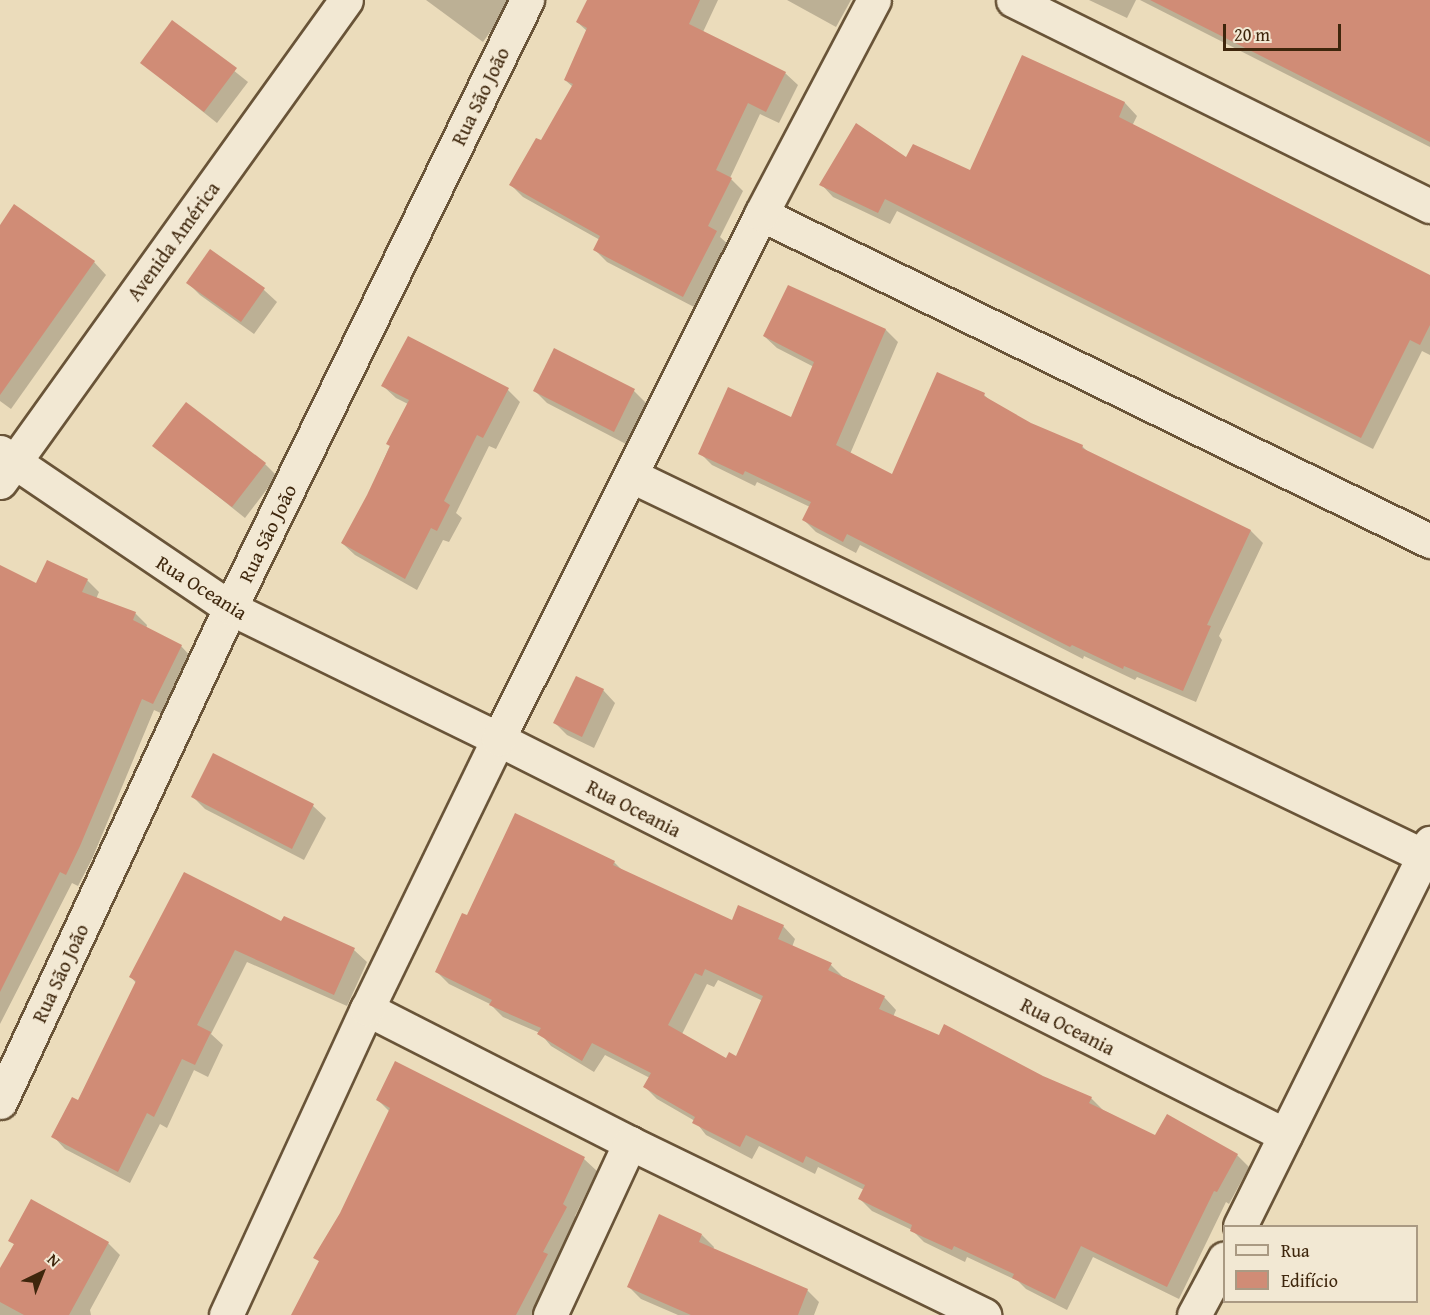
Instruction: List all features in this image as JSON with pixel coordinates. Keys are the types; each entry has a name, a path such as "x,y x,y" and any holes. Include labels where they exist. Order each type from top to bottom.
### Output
{"street":[{"name":"Avenida América","path":"5,465 346,0"},
{"name":"Rua São João","path":"0,1102 230,608 527,0"},
{"path":"226,1315 367,1009 498,739 632,476 760,214 873,0"},
{"path":"1013,0 1430,206"},
{"path":"760,214 1430,541"},
{"name":"Rua Oceania","path":"5,465 230,608 498,739 1285,1135"},
{"path":"632,476 1427,849 1241,1225"},
{"path":"367,1009 630,1143 985,1315"},
{"path":"550,1315 630,1143"},
{"path":"1194,1315 1223,1261"}],"building":[{"path":"587,0 700,0 689,24 786,72 766,112 748,103 716,170 732,178 708,226 717,231 683,297 593,250 600,236 509,185 536,138 541,140 573,84 564,80 587,28 576,22"},
{"path":"1150,0 1430,0 1430,142 1384,118"},
{"path":"172,20 237,68 204,112 140,63"},
{"path":"1022,55 1125,102 1119,117 1430,275 1430,325 1420,345 1410,340 1361,438 885,199 878,213 819,185 856,123 906,157 913,144 970,170"},
{"path":"14,204 95,261 0,395 0,225"},
{"path":"210,249 265,288 241,322 186,283"},
{"path":"788,285 886,329 836,445 892,474 937,372 985,393 984,396 1031,423 1083,445 1082,448 1251,530 1207,625 1211,626 1183,691 1124,666 1123,669 1072,645 1070,647 847,534 843,542 802,520 811,502 745,471 743,475 698,454 728,387 791,417 814,362 763,336"},
{"path":"408,336 509,388 483,438 477,435 444,501 450,505 437,531 431,528 405,579 341,543 367,495 390,446 386,444 409,400 381,386"},
{"path":"554,348 635,389 614,432 533,391"},
{"path":"186,402 266,463 232,507 152,446"},
{"path":"47,560 88,579 82,592 136,612 133,620 182,645 153,704 142,699 66,875 60,872 0,992 0,565 36,583"},
{"path":"576,676 604,689 582,737 553,723"},
{"path":"213,753 314,804 292,849 191,797"},
{"path":"515,813 615,861 613,865 732,920 738,905 784,925 778,939 832,963 828,970 885,996 879,1009 939,1035 944,1024 1043,1076 1092,1097 1089,1103 1155,1135 1167,1114 1238,1154 1217,1192 1214,1191 1167,1287 1081,1246 1055,1299 1012,1278 1014,1274 954,1246 952,1250 910,1231 912,1225 858,1199 865,1185 806,1156 803,1163 746,1135 740,1147 692,1123 695,1117 643,1087 651,1073 592,1043 582,1061 537,1034 541,1028 489,1005 492,1000 435,972 462,913 467,915","holes":["705,969 763,996 736,1056 729,1052 726,1058 668,1025 695,973 702,976"]},
{"path":"184,872 281,921 284,916 355,948 334,995 235,950 197,1025 211,1032 195,1065 182,1059 154,1117 147,1113 118,1172 51,1137 72,1097 78,1100 136,981 129,977"},
{"path":"395,1061 585,1157 563,1204 567,1207 543,1252 548,1254 516,1315 291,1315 319,1261 313,1258 340,1213 390,1108 376,1100"},
{"path":"31,1199 109,1242 69,1315 24,1315 0,1302 0,1268 14,1244 8,1241"},
{"path":"659,1214 702,1234 699,1242 808,1289 798,1315 691,1315 627,1287"}]}
